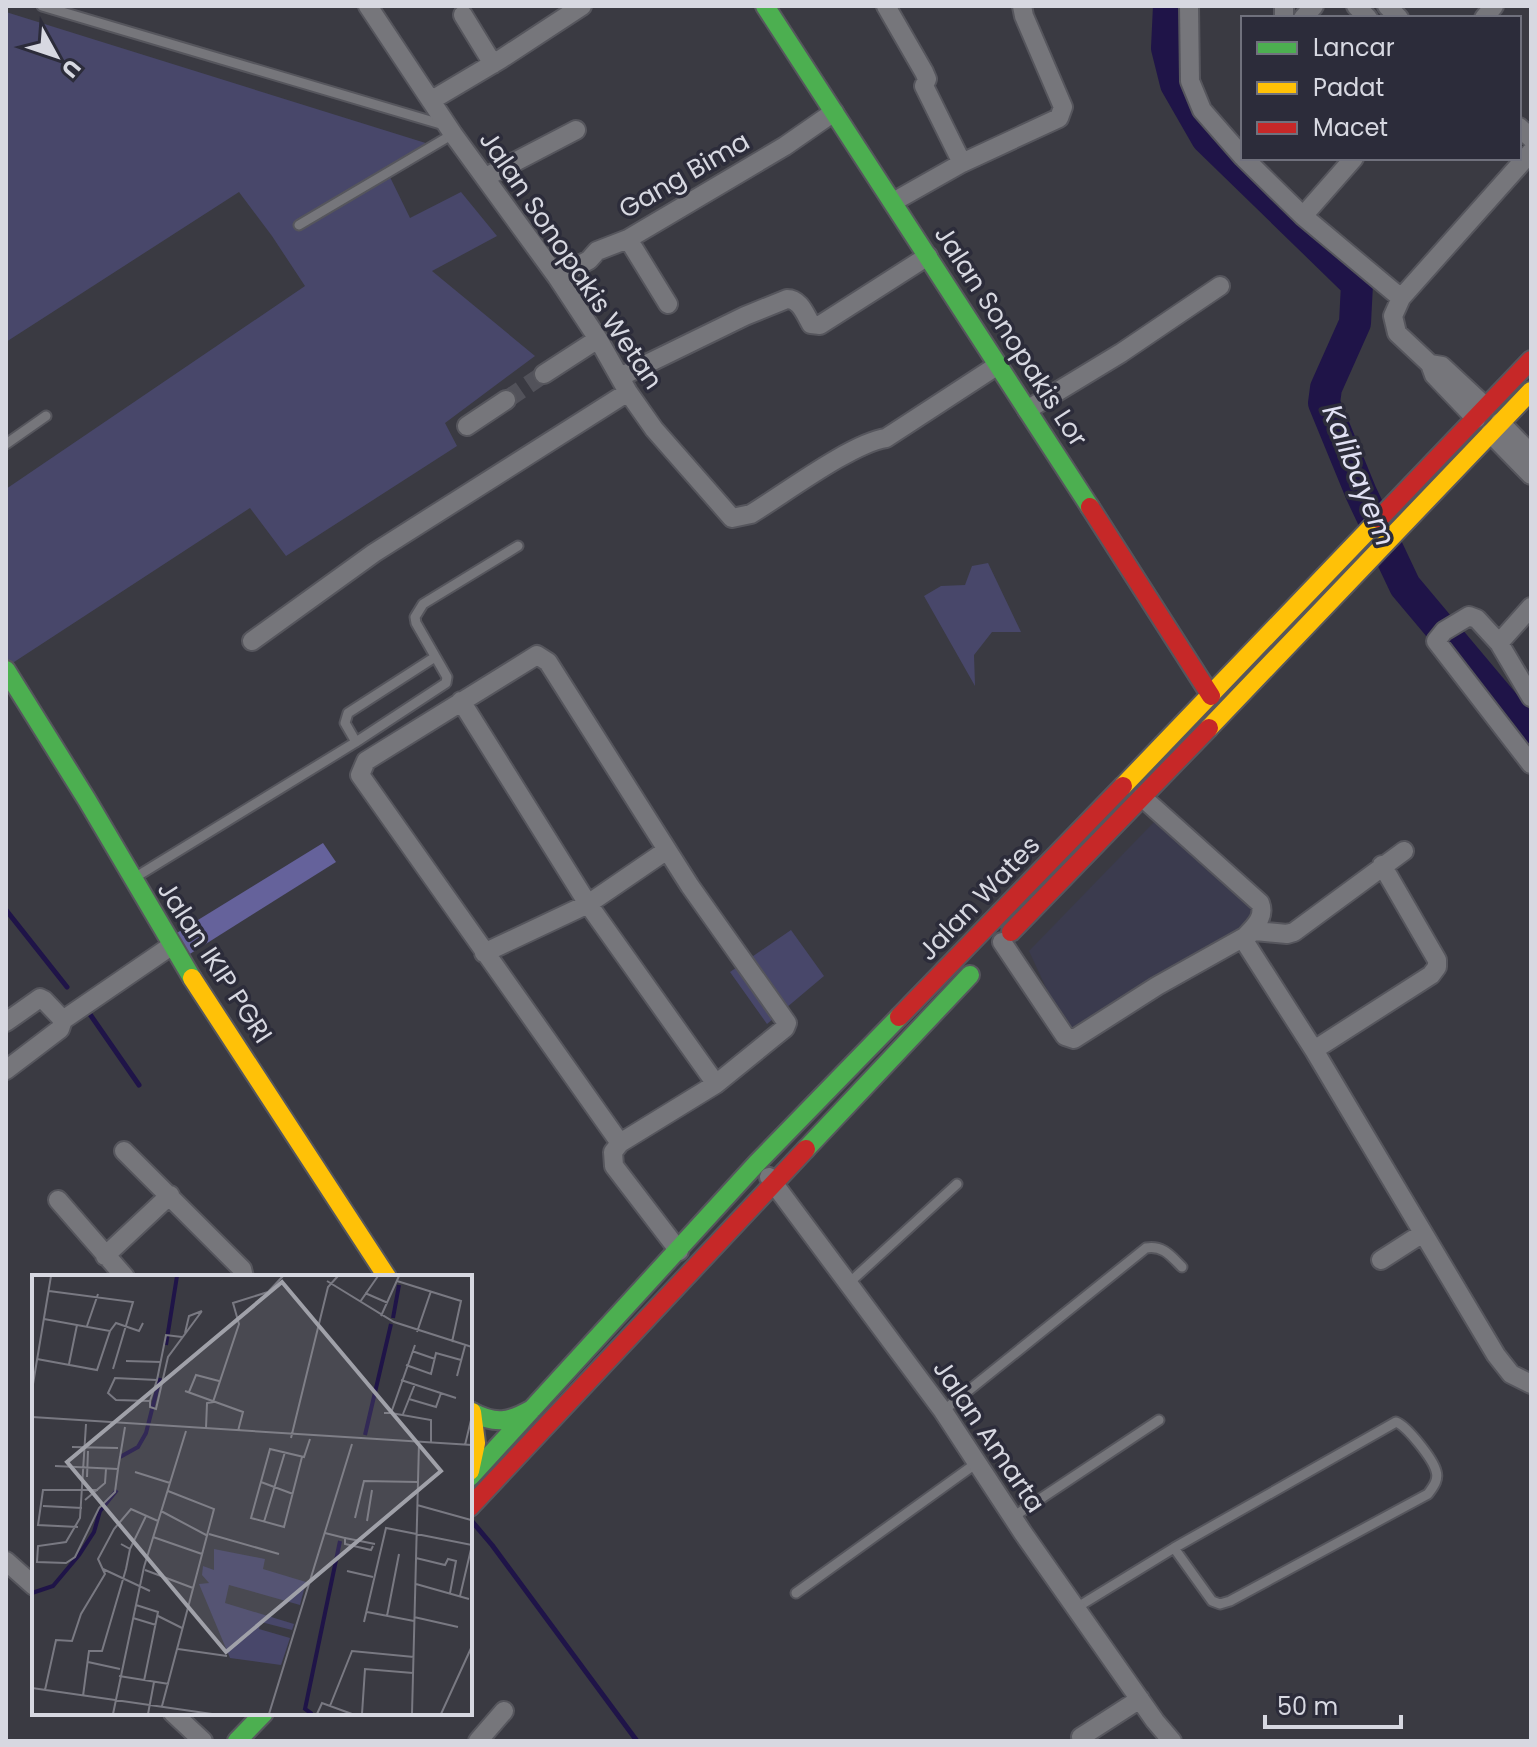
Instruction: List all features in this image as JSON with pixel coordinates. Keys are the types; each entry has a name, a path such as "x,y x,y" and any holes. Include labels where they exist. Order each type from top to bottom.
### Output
{"main road":[{"name":"Jalan Sonopakis Lor","path":"765,6 1211,696"},
{"name":"Jalan Wates","path":"472,1505 991,953 1412,517 1531,360"},
{"name":"Jalan Wates","path":"472,1472 757,1163 1397,501 1488,420 1531,391"},
{"name":"Jalan IKIP PGRI","path":"6,670 171,946 386,1275"},
{"path":"472,1411 489,1422 501,1423 532,1409"},
{"path":"472,1412 506,1467"},
{"path":"472,1417 476,1443 472,1464"},
{"path":"237,1741 262,1715"}],"street":[{"name":"Jalan Sonopakis Wetan","path":"368,6 450,130 557,277 654,429 727,515 738,518 751,514 853,450 876,439 886,438 998,365"},
{"path":"432,100 582,6"},
{"path":"886,6 924,72 927,79 924,86 962,163"},
{"path":"893,202 962,163 1059,118 1063,107 1022,6"},
{"path":"1189,6 1190,81 1202,110 1241,156"},
{"path":"463,15 493,64"},
{"name":"Gang Bima","path":"557,277 589,260 603,248 628,239 785,146 834,112"},
{"path":"486,177 576,130"},
{"path":"1526,157 1401,298 1393,316 1397,333 1430,364 1434,375 1531,454"},
{"path":"1245,160 1303,216 1401,298"},
{"path":"1303,216 1350,160"},
{"path":"628,239 668,304"},
{"path":"252,641 374,553 624,385 745,316 794,299 811,324 820,325 928,256"},
{"path":"1027,410 1121,353 1220,286"},
{"path":"544,374 598,339"},
{"path":"467,426 506,400"},
{"path":"1488,420 1531,475"},
{"path":"1499,643 1531,607"},
{"path":"1531,697 1499,643 1471,616 1444,632 1436,641 1531,764"},
{"path":"620,1143 360,775 366,761 537,655 544,658 690,886 787,1023 785,1028 716,1084 620,1143 611,1157 614,1166 679,1251"},
{"path":"461,701 588,904 716,1084"},
{"path":"1142,797 1260,903 1259,920 1243,939"},
{"path":"484,953 588,904 667,850"},
{"path":"991,953 1071,1040 1157,986 1255,931 1294,932 1404,851"},
{"path":"1314,1050 1431,975 1437,967 1437,960 1382,865"},
{"path":"1243,939 1314,1050 1496,1355 1511,1374 1531,1384"},
{"path":"6,1070 60,1029 63,1020 171,946"},
{"path":"6,1022 40,998 63,1020"},
{"path":"124,1151 242,1269 244,1275"},
{"name":"Jalan Amarta","path":"757,1163 943,1411 1076,1608 1172,1741"},
{"path":"105,1256 170,1195"},
{"path":"58,1200 123,1275"},
{"path":"1381,1260 1423,1233"},
{"path":"6,1561 32,1584"},
{"path":"1081,1737 1140,1699"},
{"path":"478,1741 504,1711"},
{"path":"175,1715 203,1741"}],"lane":[{"path":"42,6 450,130"},
{"path":"299,225 450,130"},
{"path":"6,444 46,416"},
{"path":"133,882 139,875 445,685 447,677 416,623 418,610 518,546"},
{"path":"356,742 345,723 345,716 435,657"},
{"path":"849,1283 957,1184"},
{"path":"943,1411 1146,1248 1156,1246 1182,1267"},
{"path":"1013,1517 1159,1420"},
{"path":"1076,1608 1174,1548 1396,1422 1406,1425 1436,1471 1436,1484 1428,1494 1220,1604 1212,1601 1174,1548"},
{"path":"796,1593 978,1462"}],"shaded area":[{"path":"6,12 432,145 387,171 410,218 461,192 497,236 432,271 535,356 445,423 457,446 286,556 250,508 11,664 6,657 6,489 305,286 239,192 6,342"},
{"path":"988,563 1021,632 992,632 974,655 975,686 924,596 941,586 965,585 972,566"},
{"path":"1157,819 1254,902 1250,925 1074,1035 1065,1029 1029,951"},
{"path":"323,843 336,862 185,957 172,936"},
{"path":"791,930 824,976 767,1024 730,972"}],"waterway":[{"name":"Kalibayem","path":"1169,6 1167,48 1176,84 1207,138 1357,284 1355,323 1326,388 1324,403 1361,493 1405,586 1531,736"},
{"path":"6,910 67,987"},
{"path":"87,1010 139,1085"},
{"path":"472,1521 637,1741"}],"tunnel":[{"path":"506,400 544,374"}],"traffic: fast":[{"path":"765,6 1090,507"},
{"path":"6,670 192,978"},
{"path":"806,1149 970,975"},
{"path":"472,1475 757,1163 899,1017"},
{"path":"472,1412 488,1419 502,1420 532,1409"},
{"path":"237,1741 262,1715"}],"traffic: slow":[{"path":"1209,728 1531,391"},
{"path":"1123,786 1379,519"},
{"path":"192,978 386,1275"},
{"path":"472,1412 476,1443 472,1462"}],"traffic: jam":[{"path":"1379,519 1531,360"},
{"path":"1090,507 1211,696"},
{"path":"1011,932 1209,728"},
{"path":"899,1017 1123,786"},
{"path":"472,1505 806,1149"}]}
